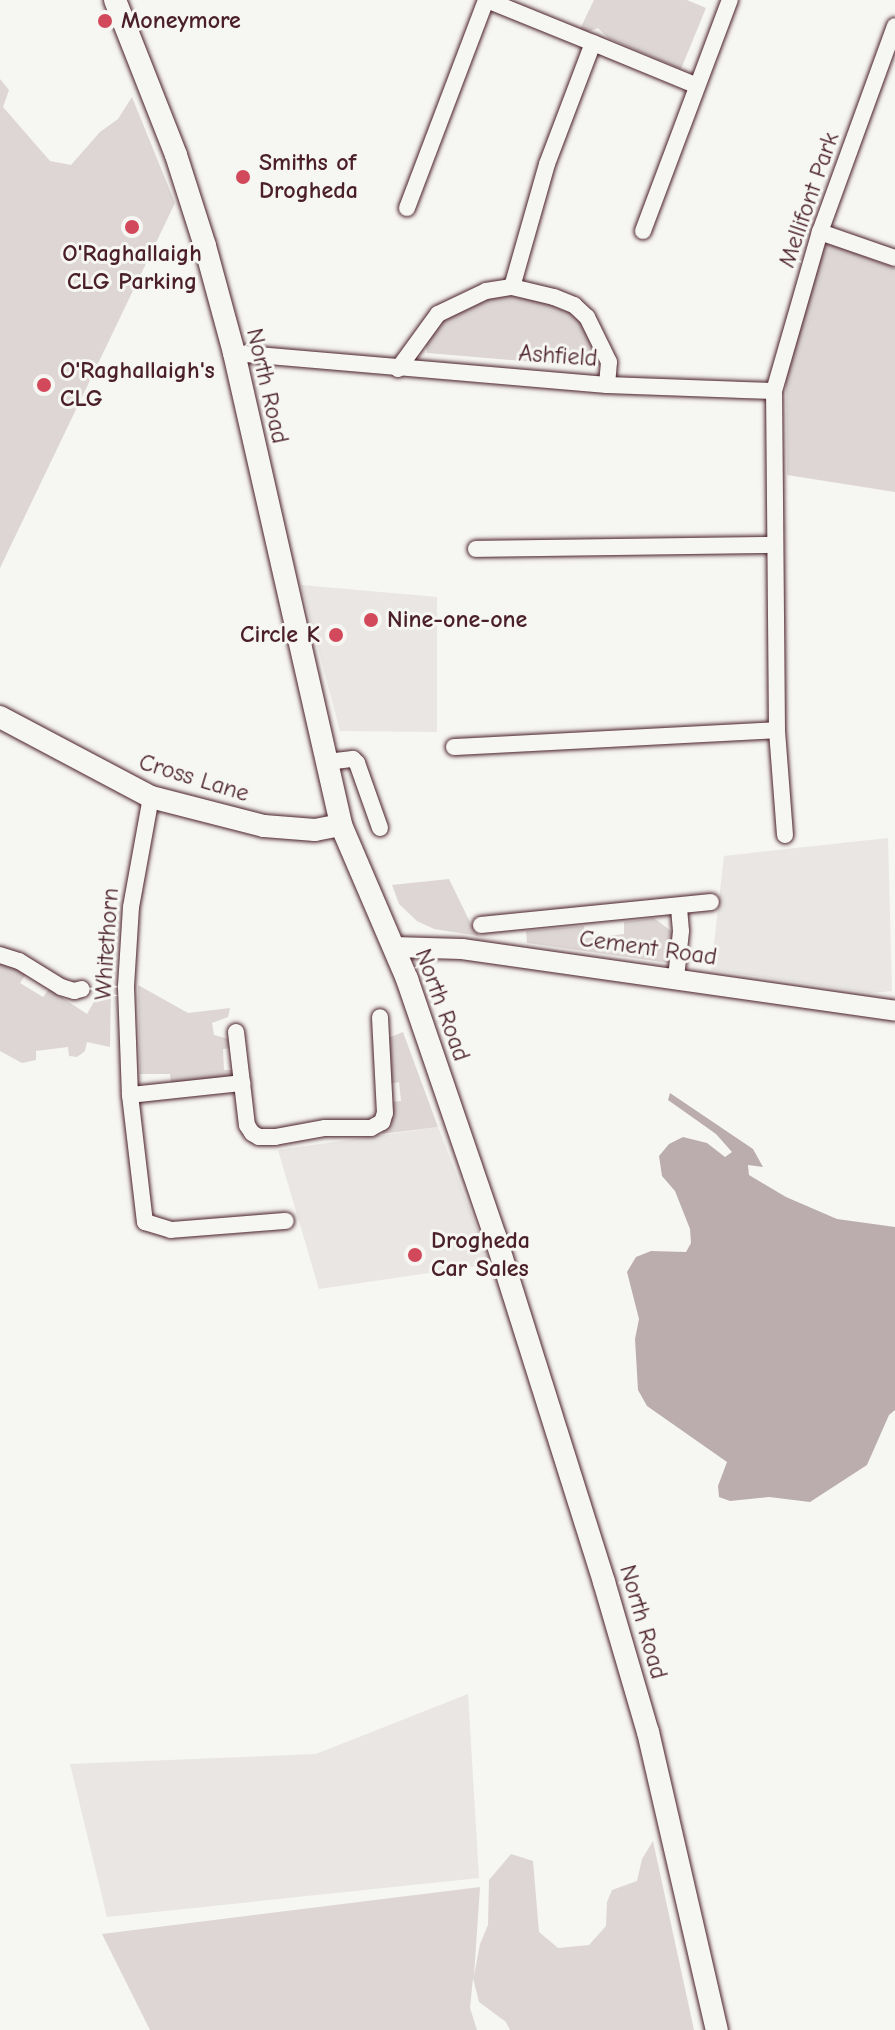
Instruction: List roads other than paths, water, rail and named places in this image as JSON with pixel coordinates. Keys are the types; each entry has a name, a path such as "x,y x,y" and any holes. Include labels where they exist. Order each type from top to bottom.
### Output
{"main road":[{"name":"North Road","path":"115,0 176,155 234,353 341,825 393,947 495,1236 591,1539 648,1732 717,2030"},
{"name":"Cross Lane","path":"0,717 151,797 264,826 315,830 341,825"}],"street":[{"path":"407,208 486,0 695,85"},
{"path":"643,231 695,85 730,0"},
{"name":"Mellifont Park","path":"785,835 777,730 774,391 820,232 884,81 895,26"},
{"path":"512,287 547,164 593,43"},
{"path":"820,232 895,258"},
{"name":"Ashfield","path":"234,353 398,369 607,385 609,362 587,317 574,305 512,287 486,291 438,314 398,369"},
{"path":"607,385 774,391"},
{"path":"476,549 774,545"},
{"path":"454,747 777,730"},
{"path":"327,762 353,759 357,763 380,828"},
{"name":"Whitethorn","path":"151,797 131,907 126,987 130,1095 145,1222 171,1230 286,1221"},
{"path":"481,925 711,902"},
{"path":"676,978 681,931 679,906"},
{"name":"Cement Road","path":"393,947 462,949 895,1011"},
{"path":"0,955 19,961 61,987 82,989"},
{"path":"236,1032 247,1125 259,1137 325,1128 371,1128 382,1122 385,1113 380,1017"},
{"path":"130,1095 242,1083"}],"place":[{"name":"Moneymore","path":"105,21"},
{"name":"Smiths of Drogheda","path":"243,177"},
{"name":"O'Raghallaigh CLG Parking","path":"132,227"},
{"name":"O'Raghallaigh's CLG","path":"44,385"},
{"name":"Nine-one-one","path":"371,620"},
{"name":"Circle K","path":"336,635"},
{"name":"Drogheda Car Sales","path":"415,1255"}]}
